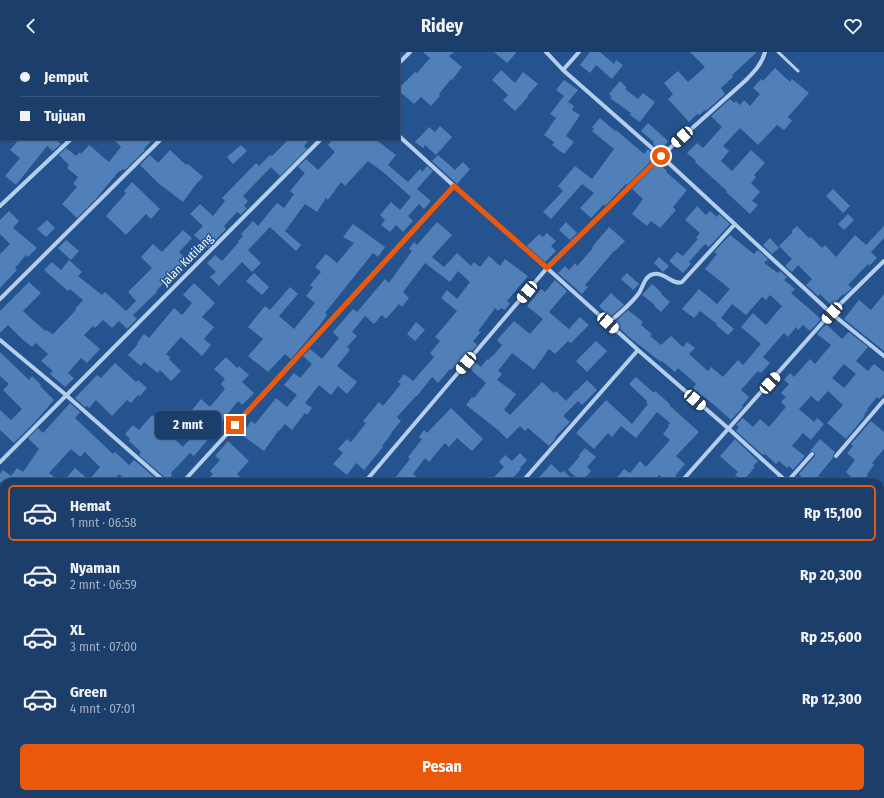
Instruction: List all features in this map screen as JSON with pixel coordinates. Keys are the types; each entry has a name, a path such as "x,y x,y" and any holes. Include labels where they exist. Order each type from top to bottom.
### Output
{"street":[{"path":"400,62 410,52"},
{"path":"546,52 832,313 884,356"},
{"path":"564,70 579,52"},
{"path":"368,478 547,268 661,156 745,81 764,59 765,52"},
{"path":"400,137 783,478"},
{"path":"0,206 70,140"},
{"path":"0,299 160,140"},
{"name":"Jalan Kutilang","path":"0,462 320,140"},
{"path":"187,478 454,186"},
{"path":"608,323 636,298 647,278 651,274 664,275 675,283 682,282 735,224"},
{"path":"685,478 832,313 884,261"},
{"path":"0,340 66,395 160,478"},
{"path":"526,478 638,350"},
{"path":"836,456 884,400"},
{"path":"791,478 812,454"}],"lane":[{"path":"778,52 798,71"}],"building":[{"path":"423,52 454,52 449,56 462,67 439,94 440,96 431,106 421,97 414,104 400,92 400,87 415,72 417,73 430,58"},
{"path":"494,52 517,52 507,63"},
{"path":"590,52 600,52 614,64 616,60 623,65 612,79 596,65 590,73 580,65"},
{"path":"690,52 757,52 732,75 733,77 721,88 725,94 706,111 705,110 699,115 697,114 689,122 668,99 673,94 664,83 678,71 688,82 705,67"},
{"path":"775,68 790,82 792,79 809,93 788,117 792,121 784,130 777,125 758,145 740,128 723,146 729,151 721,161 732,171 751,150 765,163 754,175 756,177 751,183 760,192 752,201 758,205 750,214 687,153 697,143 703,148 722,127 711,116 730,99 734,103 736,101 740,105 744,100 750,106 760,94 753,88 761,79 763,81"},
{"path":"501,70 515,83 523,72 538,84 515,111 503,100 508,95 492,80"},
{"path":"564,80 578,90 568,102 574,106 572,110 580,115 566,136 574,142 564,154 552,145 554,142 544,135 556,118 550,114 564,96 556,90"},
{"path":"620,81 627,88 625,89 638,99 643,93 655,102 640,122 630,115 631,113 610,98 612,97 609,94"},
{"path":"600,118 644,154 648,149 656,156 591,218 580,208 594,193 582,184 551,219 543,212 563,191 558,186 575,166 592,179 614,149 592,131 594,129 592,127"},
{"path":"648,123 668,141 660,151 653,144 654,142 641,131"},
{"path":"440,126 452,137 436,155 425,145 423,148 415,142 429,127 435,132"},
{"path":"18,140 56,140 61,144 53,151 47,146 16,185 5,176 20,158 10,150"},
{"path":"114,140 152,140 144,149 145,150 125,170 123,169 120,172 119,171 96,199 77,218 62,204 77,187 73,184 78,177 67,168 69,165 59,155 66,148 76,156 80,152 81,154 89,145 109,162 121,147"},
{"path":"288,140 309,140 304,146 307,149 280,176 271,167 243,196 248,201 244,206 247,208 241,215 237,212 224,226 226,229 208,248 194,235 203,226 190,214 200,204 213,216 225,201 222,198 256,163 259,166 270,155 272,156"},
{"path":"332,140 376,140 396,155 388,165 408,182 420,169 422,172 427,166 433,171 417,189 431,201 424,209 419,204 408,216 413,221 403,232 396,225 390,232 381,225 385,220 380,215 391,202 400,210 411,197 368,161 345,186 341,182 328,200 326,198 317,212 305,204 285,231 301,245 296,251 270,227 248,250 261,263 252,272 242,262 219,286 210,277 216,272 207,263 215,255 222,261 239,242 238,241 243,236 241,234 253,221 258,226 277,203 284,208 294,194 290,191 305,173 298,167 306,159 318,170 335,152 328,145"},
{"path":"241,145 247,151 233,164 227,157"},
{"path":"170,150 186,165 188,164 203,177 183,202 158,183 140,165 150,155 158,163"},
{"path":"438,155 455,170 463,162 470,169 457,184 432,161"},
{"path":"658,163 687,190 673,207 676,210 660,228 651,221 647,226 632,214 643,199 632,189"},
{"path":"132,182 160,209 151,219 146,214 126,235 106,216 126,193 124,191"},
{"path":"833,189 850,206 843,213 826,196"},
{"path":"697,206 706,215 710,211 717,217 719,214 730,224 709,247 705,244 689,262 691,264 683,273 669,261 677,252 683,256 698,239 696,238 700,233 685,220"},
{"path":"9,211 19,221 13,228 37,248 28,257 26,255 15,268 17,270 0,288 0,254 10,244 0,234 0,220"},
{"path":"848,214 854,220 844,230 838,224"},
{"path":"47,220 55,228 46,237 37,229"},
{"path":"437,222 452,235 432,257 444,267 457,253 471,266 474,262 480,267 489,256 500,266 505,259 528,276 507,301 510,303 505,310 501,308 498,311 495,308 478,331 481,332 473,341 477,345 463,362 461,360 451,370 450,369 438,383 432,377 417,396 397,417 401,421 382,446 383,447 364,470 356,463 347,475 333,464 343,453 338,449 347,439 351,442 366,423 363,421 379,402 383,406 401,384 398,382 404,374 413,381 434,357 430,353 440,341 435,337 457,311 441,298 447,290 457,299 470,282 458,271 450,282 425,263 403,292 409,298 402,307 399,304 386,319 382,315 374,324 365,316 352,332 357,336 347,347 350,350 337,366 357,382 347,394 338,386 331,395 319,385 305,403 312,408 307,415 305,413 292,430 285,424 264,451 242,435 251,421 255,424 276,398 287,407 297,395 284,385 294,373 300,378 312,364 303,356 310,349 322,359 339,338 333,332 353,309 357,312 385,279 389,283 412,251 409,249 414,242 417,245"},
{"path":"566,222 577,233 570,240 559,230"},
{"path":"353,224 385,247 378,257 373,253 325,313 327,315 320,325 291,359 285,354 268,372 248,356 263,339 248,327 265,306 270,310 290,287 298,294 279,316 294,329 315,303 306,296 313,287 310,285 321,272 315,267 326,254 337,263 354,243 343,237"},
{"path":"797,226 822,248 825,245 836,257 855,235 866,245 884,226 884,238 871,252 877,258 869,266 868,264 848,285 852,288 844,295 843,294 832,306 820,294 818,296 806,285 812,279 798,265 792,272 785,266 792,259 779,246"},
{"path":"609,227 625,241 614,251 585,285 588,287 582,294 558,273 565,266 569,270 575,263 577,266"},
{"path":"183,230 192,238 179,252 189,262 184,267 182,265 177,269 156,291 157,292 133,315 137,319 127,329 119,321 112,328 103,320 95,328 93,326 84,335 100,349 87,363 81,358 68,373 74,378 65,387 50,374 53,371 41,361 48,354 36,343 32,347 8,325 0,333 0,311 29,282 41,293 23,311 45,331 46,330 53,334 76,310 75,309 83,300 70,289 68,291 44,270 52,262 61,270 69,260 82,272 78,276 102,295 105,292 126,311 136,301 128,292 152,268 141,257 153,244 162,252"},
{"path":"547,233 556,241 551,246 556,251 545,262 527,246 539,234 543,237"},
{"path":"730,235 754,254 758,250 768,259 764,263 778,273 780,271 787,277 784,280 795,289 791,293 821,319 810,331 803,325 798,330 796,327 788,337 784,333 763,357 770,363 761,373 758,371 741,390 749,397 742,406 743,407 731,420 693,388 696,384 678,368 675,372 662,361 661,362 629,337 618,327 619,326 615,322 628,310 643,322 641,325 652,334 650,336 661,345 671,336 683,347 687,342 695,348 689,354 708,371 711,367 723,377 738,360 743,365 761,344 741,327 753,313 766,325 782,306 770,295 766,300 762,297 746,315 732,304 721,318 734,329 728,335 700,311 694,318 682,309 699,289 717,304 730,289 705,269 717,254 714,252"},
{"path":"770,238 779,248 772,254 763,245"},
{"path":"66,240 79,251 71,260 58,248"},
{"path":"659,257 669,266 663,272 654,263"},
{"path":"254,273 269,287 262,295 246,281"},
{"path":"627,273 639,284 633,290 621,279"},
{"path":"555,280 567,291 549,312 569,329 580,317 589,325 571,343 568,341 555,354 549,349 534,370 512,353 498,371 502,374 497,380 516,394 504,410 510,415 542,382 554,393 556,391 566,401 587,380 597,390 582,405 578,401 563,416 570,422 555,437 556,438 549,446 528,428 525,431 520,426 507,439 466,405 472,397 474,398 486,383 468,366 473,361 481,367 487,359 488,360 492,357 502,345 497,340 514,321 530,334 543,319 527,306 541,289 545,292"},
{"path":"194,283 215,303 202,317 214,327 204,339 211,345 202,356 181,337 166,354 181,371 171,381 160,370 158,373 144,362 141,366 128,355 138,344 137,343 144,334 149,338 174,308 182,315 192,303 183,295"},
{"path":"652,284 670,302 661,312 654,306 655,305 642,295"},
{"path":"611,293 624,305 610,317 599,306"},
{"path":"884,294 884,351 844,319 859,300 871,310"},
{"path":"416,322 425,330 415,341 407,334"},
{"path":"826,324 842,339 849,332 868,347 856,361 868,371 874,364 884,372 884,394 879,399 877,397 867,409 868,410 864,415 865,416 846,439 827,423 843,405 828,391 818,402 811,396 799,409 814,422 817,418 824,424 811,440 803,433 792,446 805,456 793,470 789,466 787,468 779,461 776,464 765,454 763,455 736,431 739,427 736,425 743,418 753,427 760,419 769,427 786,407 781,402 786,397 781,393 789,384 784,380 790,373 794,377 810,359 815,364 831,345 817,334","holes":["844,364 856,374 844,388 832,378"]},
{"path":"596,341 607,351 587,372 576,361"},
{"path":"0,352 29,380 32,376 54,400 14,443 0,430 0,410 11,420 22,409 3,390 9,384 0,376"},
{"path":"226,357 237,368 239,366 249,375 242,382 254,393 242,405 238,401 222,421 208,411 203,417 216,430 194,456 190,453 171,473 172,475 170,478 166,478 139,455 141,452 129,441 130,439 125,434 133,425 139,430 152,415 183,447 193,435 187,430 199,416 192,410 201,399 210,407 225,389 221,384 225,379 214,369"},
{"path":"115,363 136,382 138,380 147,388 131,403 127,400 112,416 96,400 89,408 87,406 85,407 75,398 97,375 101,378"},
{"path":"636,377 654,393 655,391 670,404 669,405 699,432 676,456 685,464 675,476 677,477 676,478 662,478 659,475 656,478 617,478 624,469 630,473 640,461 646,467 670,440 663,434 670,423 657,412 636,438 621,426 612,437 608,433 594,449 576,433 606,400 632,424 648,404 646,403 647,401 629,384"},
{"path":"70,403 80,412 75,418 113,454 115,452 129,465 134,460 155,478 124,478 119,474 116,478 91,478 100,467 85,452 80,457 71,449 49,473 56,478 0,478 0,474 3,470 11,476 17,468 23,472 39,449 28,438 38,428 43,433"},
{"path":"451,408 483,439 472,451 457,438 449,447 445,443 429,462 425,458 413,474 418,478 395,478 410,459 408,457 422,439 419,437 424,430 427,433"},
{"path":"871,421 884,432 884,449 872,463 874,465 865,478 852,478 846,472 855,460 847,453 853,446 851,444"},
{"path":"735,439 758,461 746,478 739,478 735,475 738,472 720,456"},
{"path":"820,439 835,452 833,458 818,476 818,478 802,478 799,474 815,456 815,453 810,451"},
{"path":"228,441 249,461 237,474 241,478 210,478 213,474 210,471 220,460 215,456"},
{"path":"585,448 596,457 587,467 591,471 585,478 577,478 568,470 580,456 579,455"},
{"path":"520,453 527,460 513,478 493,478 504,467 499,462 505,455 512,461"},
{"path":"551,464 561,473 564,471 570,477 569,478 539,478"},
{"path":"75,468 87,478 66,478"}],"route":[{"path":"235,425 454,186 547,268 661,156"}]}
